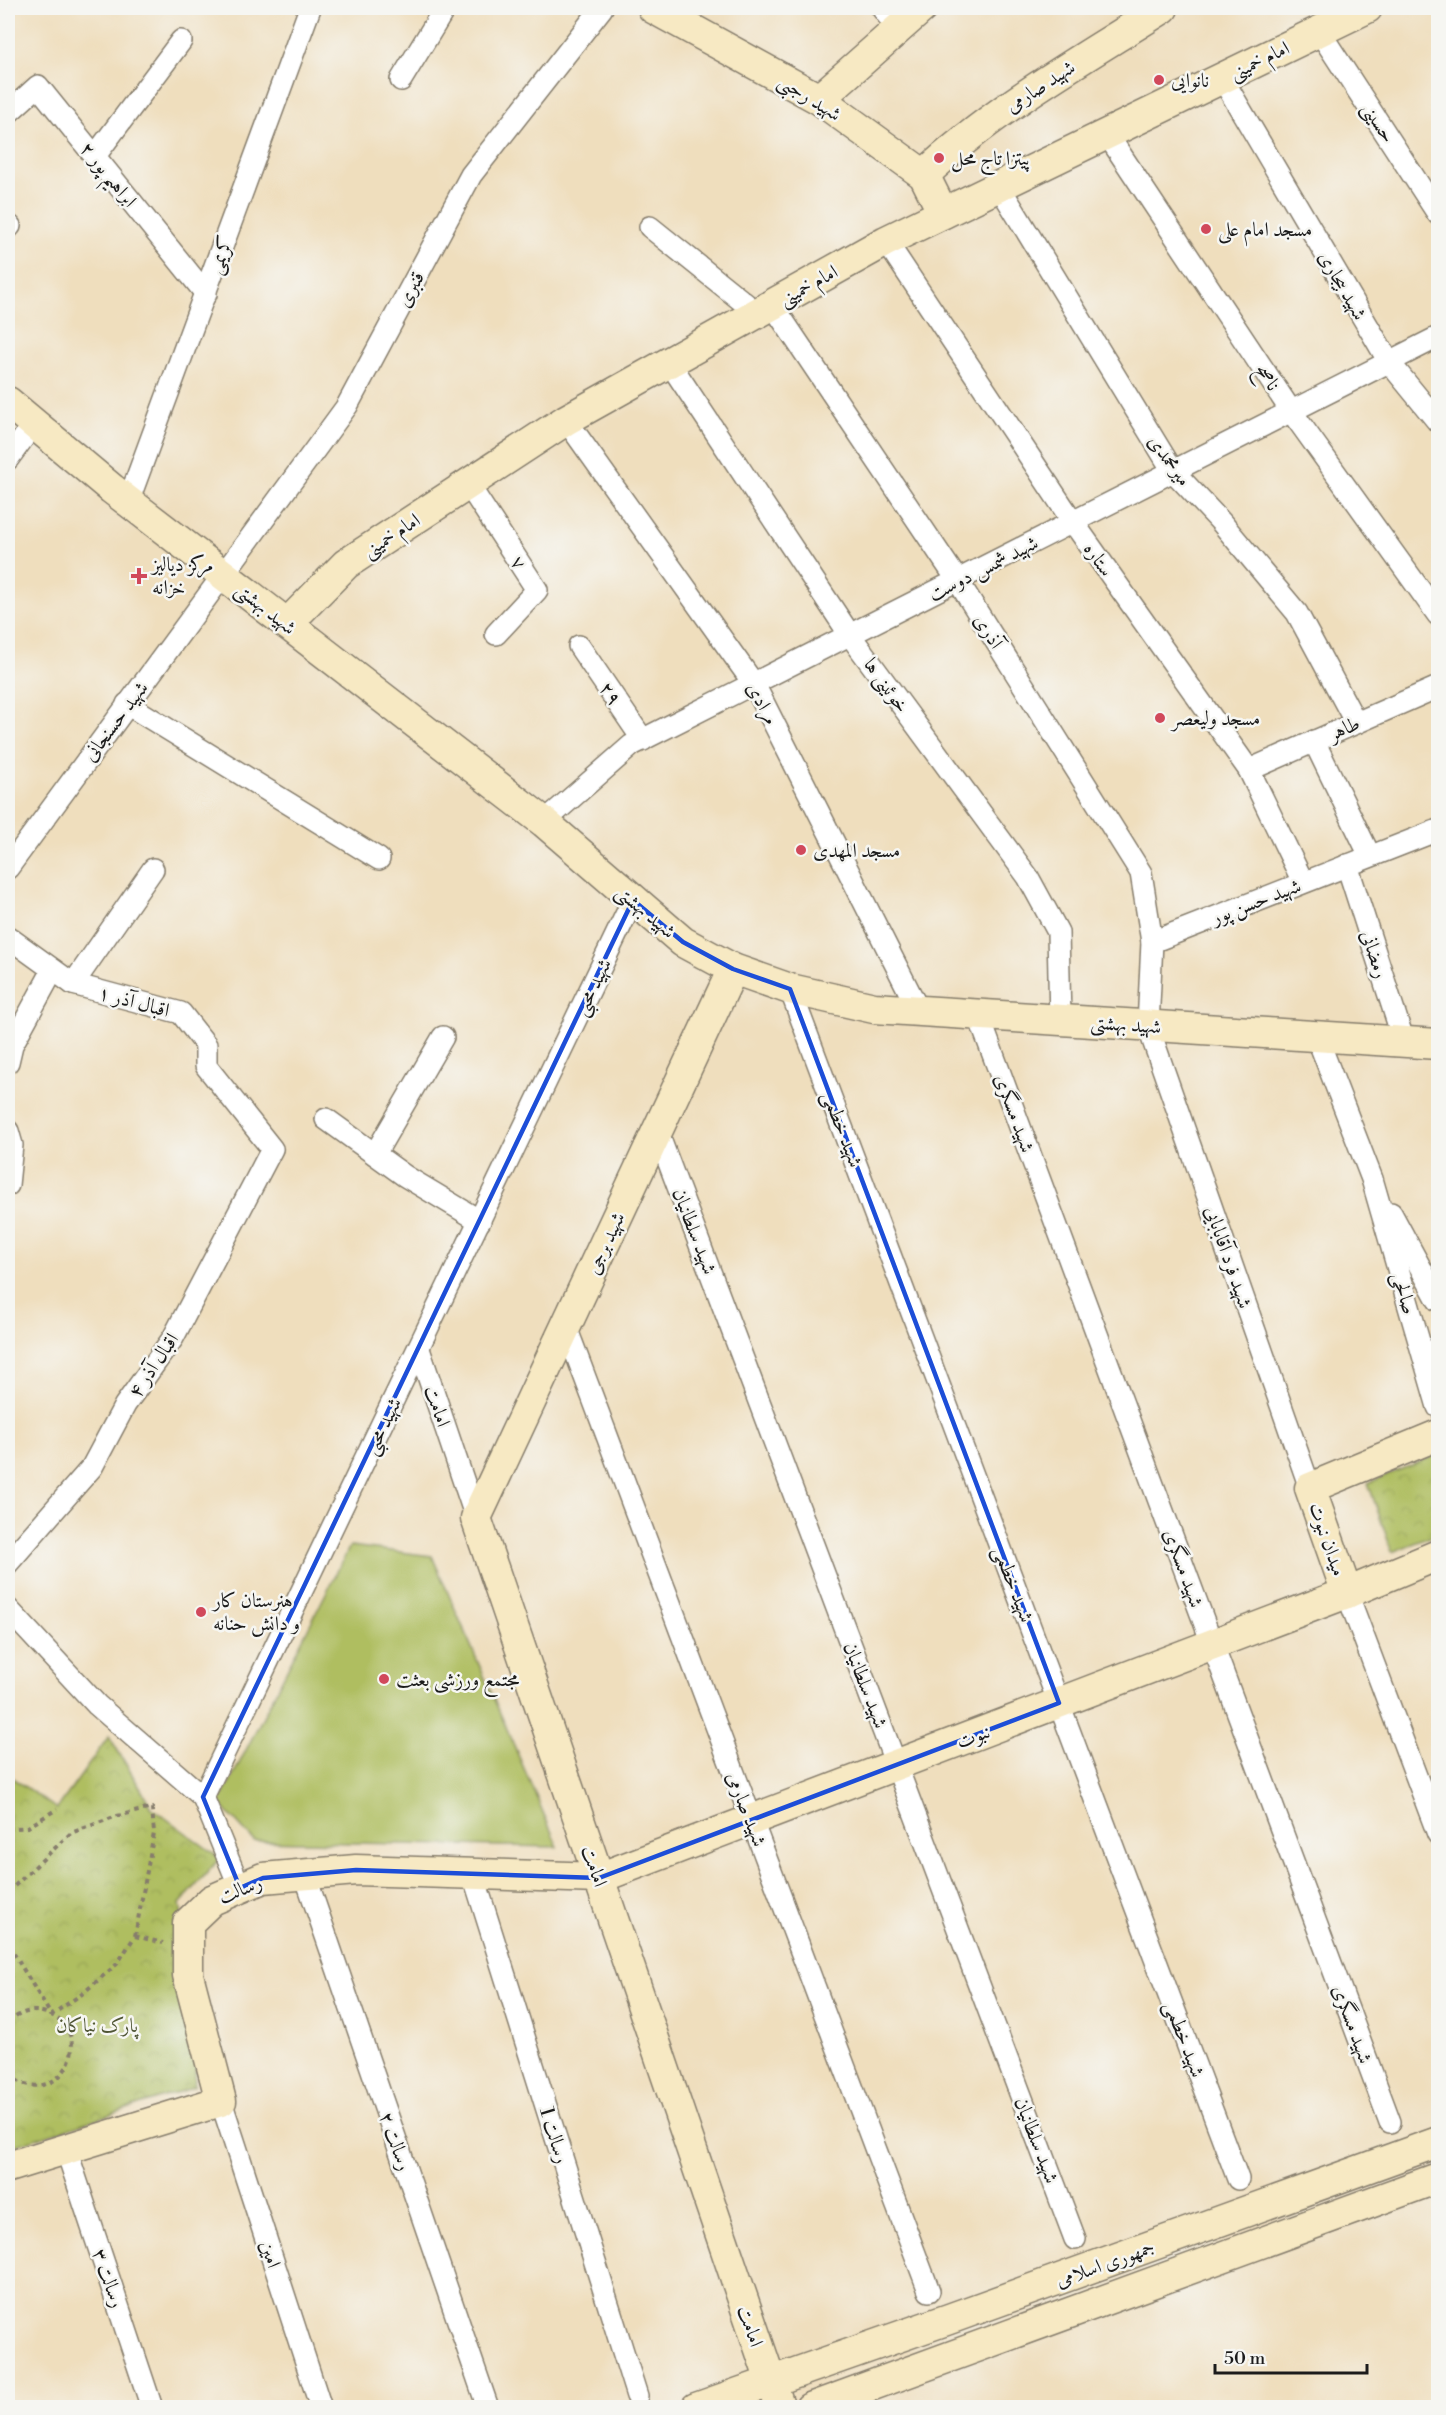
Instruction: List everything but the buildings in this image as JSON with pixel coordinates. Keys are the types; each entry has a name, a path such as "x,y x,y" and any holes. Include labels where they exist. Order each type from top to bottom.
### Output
{"street":[{"name":"کریمی","path":"128,502 310,8"},
{"path":"401,80 445,8"},
{"name":"قنبری","path":"224,575 347,406 471,175 602,8"},
{"name":"شهید رجبی","path":"653,8 819,99 924,175 943,213"},
{"path":"819,99 890,18 922,8"},
{"name":"شهید صارمی","path":"924,175 959,142 998,112 1163,8"},
{"name":"امام خمینی","path":"287,624 346,564 566,420 886,241 1367,8"},
{"name":"حسینی","path":"1319,31 1438,214"},
{"path":"95,156 181,41"},
{"name":"شهید بیجاری","path":"1222,78 1389,362 1438,422"},
{"name":"ابراهیم پور ۲","path":"8,113 38,86 206,294"},
{"name":"ناصح","path":"1107,134 1291,411 1438,615"},
{"name":"میرمحمدی","path":"999,186 1173,471 1221,522 1297,613 1356,723"},
{"name":"آذری","path":"650,227 764,309 958,580 1141,873 1152,942"},
{"name":"ستاره","path":"886,241 1073,522 1249,770 1303,882"},
{"name":"شهید شمس دوست","path":"544,822 632,745 1438,337"},
{"name":"خوئینی ها","path":"669,362 850,635 1028,877 1058,932 1060,1020"},
{"name":"شهید بهشتی","path":"8,402 128,502 544,822 683,942 733,969 790,989 874,1008 1438,1044"},
{"name":"مرادی","path":"566,420 754,684 919,1011"},
{"path":"8,459 33,425"},
{"name":"۷","path":"468,484 537,590 496,634"},
{"name":"شهید حسنجانی","path":"10,857 224,575"},
{"name":"۲۹","path":"579,646 643,740"},
{"name":"طاهر","path":"1249,770 1356,723 1437,694"},
{"path":"127,704 379,860"},
{"path":"1314,741 1370,856"},
{"name":"شهید حسن پور","path":"1152,942 1438,830"},
{"name":"رمضانی","path":"1347,866 1404,1042"},
{"path":"73,984 153,869"},
{"name":"شهید محبی","path":"203,1797 633,900"},
{"name":"اقبال آذر ۱","path":"8,937 73,984 181,1013 206,1045 206,1066 272,1149"},
{"path":"1148,1026 1152,942"},
{"name":"شهید برجی","path":"476,1518 733,969"},
{"path":"8,1062 12,1045 53,970"},
{"name":"شهید خطمی","path":"790,989 1238,2179"},
{"name":"شهید مسگری","path":"978,1014 1390,2122"},
{"name":"شهید فرد آقابابایی","path":"1148,1026 1310,1488"},
{"path":"375,1154 443,1037"},
{"name":"صالحی","path":"1317,1037 1372,1179 1438,1407"},
{"path":"326,1119 405,1176 480,1221"},
{"path":"8,1131 12,1145 8,1185"},
{"name":"شهید سلطانیان","path":"657,1131 1075,2239"},
{"name":"اقبال آذر ۴","path":"8,1563 92,1467 125,1406 173,1338 272,1149"},
{"name":"صالحی","path":"1372,1179 1438,1300"},
{"name":"شهید صارمی","path":"566,1327 928,2291"},
{"name":"امامت","path":"419,1349 775,2395"},
{"name":"میدان نبوت","path":"1438,1435 1310,1488 1347,1593 1438,1555"},
{"path":"1347,1593 1438,1834"},
{"name":"نبوت","path":"599,1878 1347,1593"},
{"path":"8,1609 97,1706 203,1797 240,1888"},
{"name":"رسالت","path":"221,2101 188,1975 188,1923 212,1900 263,1878 356,1870 599,1878"},
{"name":"رسالت 1","path":"472,1874 637,2396"},
{"name":"رسالت ۲","path":"305,1875 488,2408"},
{"path":"8,2167 221,2101"},
{"name":"امین","path":"221,2101 321,2408"},
{"name":"جمهوری اسلامی","path":"696,2408 775,2395 1438,2142"},
{"name":"رسالت ۳","path":"66,2149 152,2408"},
{"name":"جمهوری اسلامی","path":"810,2408 864,2399 1438,2178"}],"path":[{"path":"8,1892 71,1833 117,1815 152,1808 154,1833 135,1936 117,1964 82,1994 51,2015 28,2011 8,2022"},
{"path":"8,1829 28,1827 57,1809"},
{"path":"8,1944 51,2015 62,2023 69,2033 72,2046 71,2059 66,2071 56,2080 38,2086 19,2083 8,2075"}],"highlighted area":[{"path":"633,900 683,942 733,969 790,989 1059,1703 599,1878 356,1870 263,1878 240,1888 203,1797"}],"green space":[{"path":"1438,1454 1438,1534 1392,1552 1368,1483"},
{"name":"مجتمع ورزشی بعثت","path":"350,1546 432,1556 558,1847 254,1841 219,1803"},
{"name":"پارک نیاکان","path":"109,1736 152,1808 220,1858 180,1904 188,1949 172,1967 198,2051 194,2087 8,2148 8,1775 57,1809"}],"place":[{"name":"نانوایی","path":"1159,80"},
{"name":"پیتزا تاج محل","path":"939,158"},
{"name":"مسجد امام علی","path":"1206,229"},
{"name":"مرکز دیالیز خزانه","path":"139,576"},
{"name":"مسجد ولیعصر","path":"1160,718"},
{"name":"مسجد المهدی","path":"801,850"},
{"name":"هنرستان کار و دانش حنانه","path":"201,1612"},
{"name":"مجتمع ورزشی بعثت","path":"384,1679"}]}
